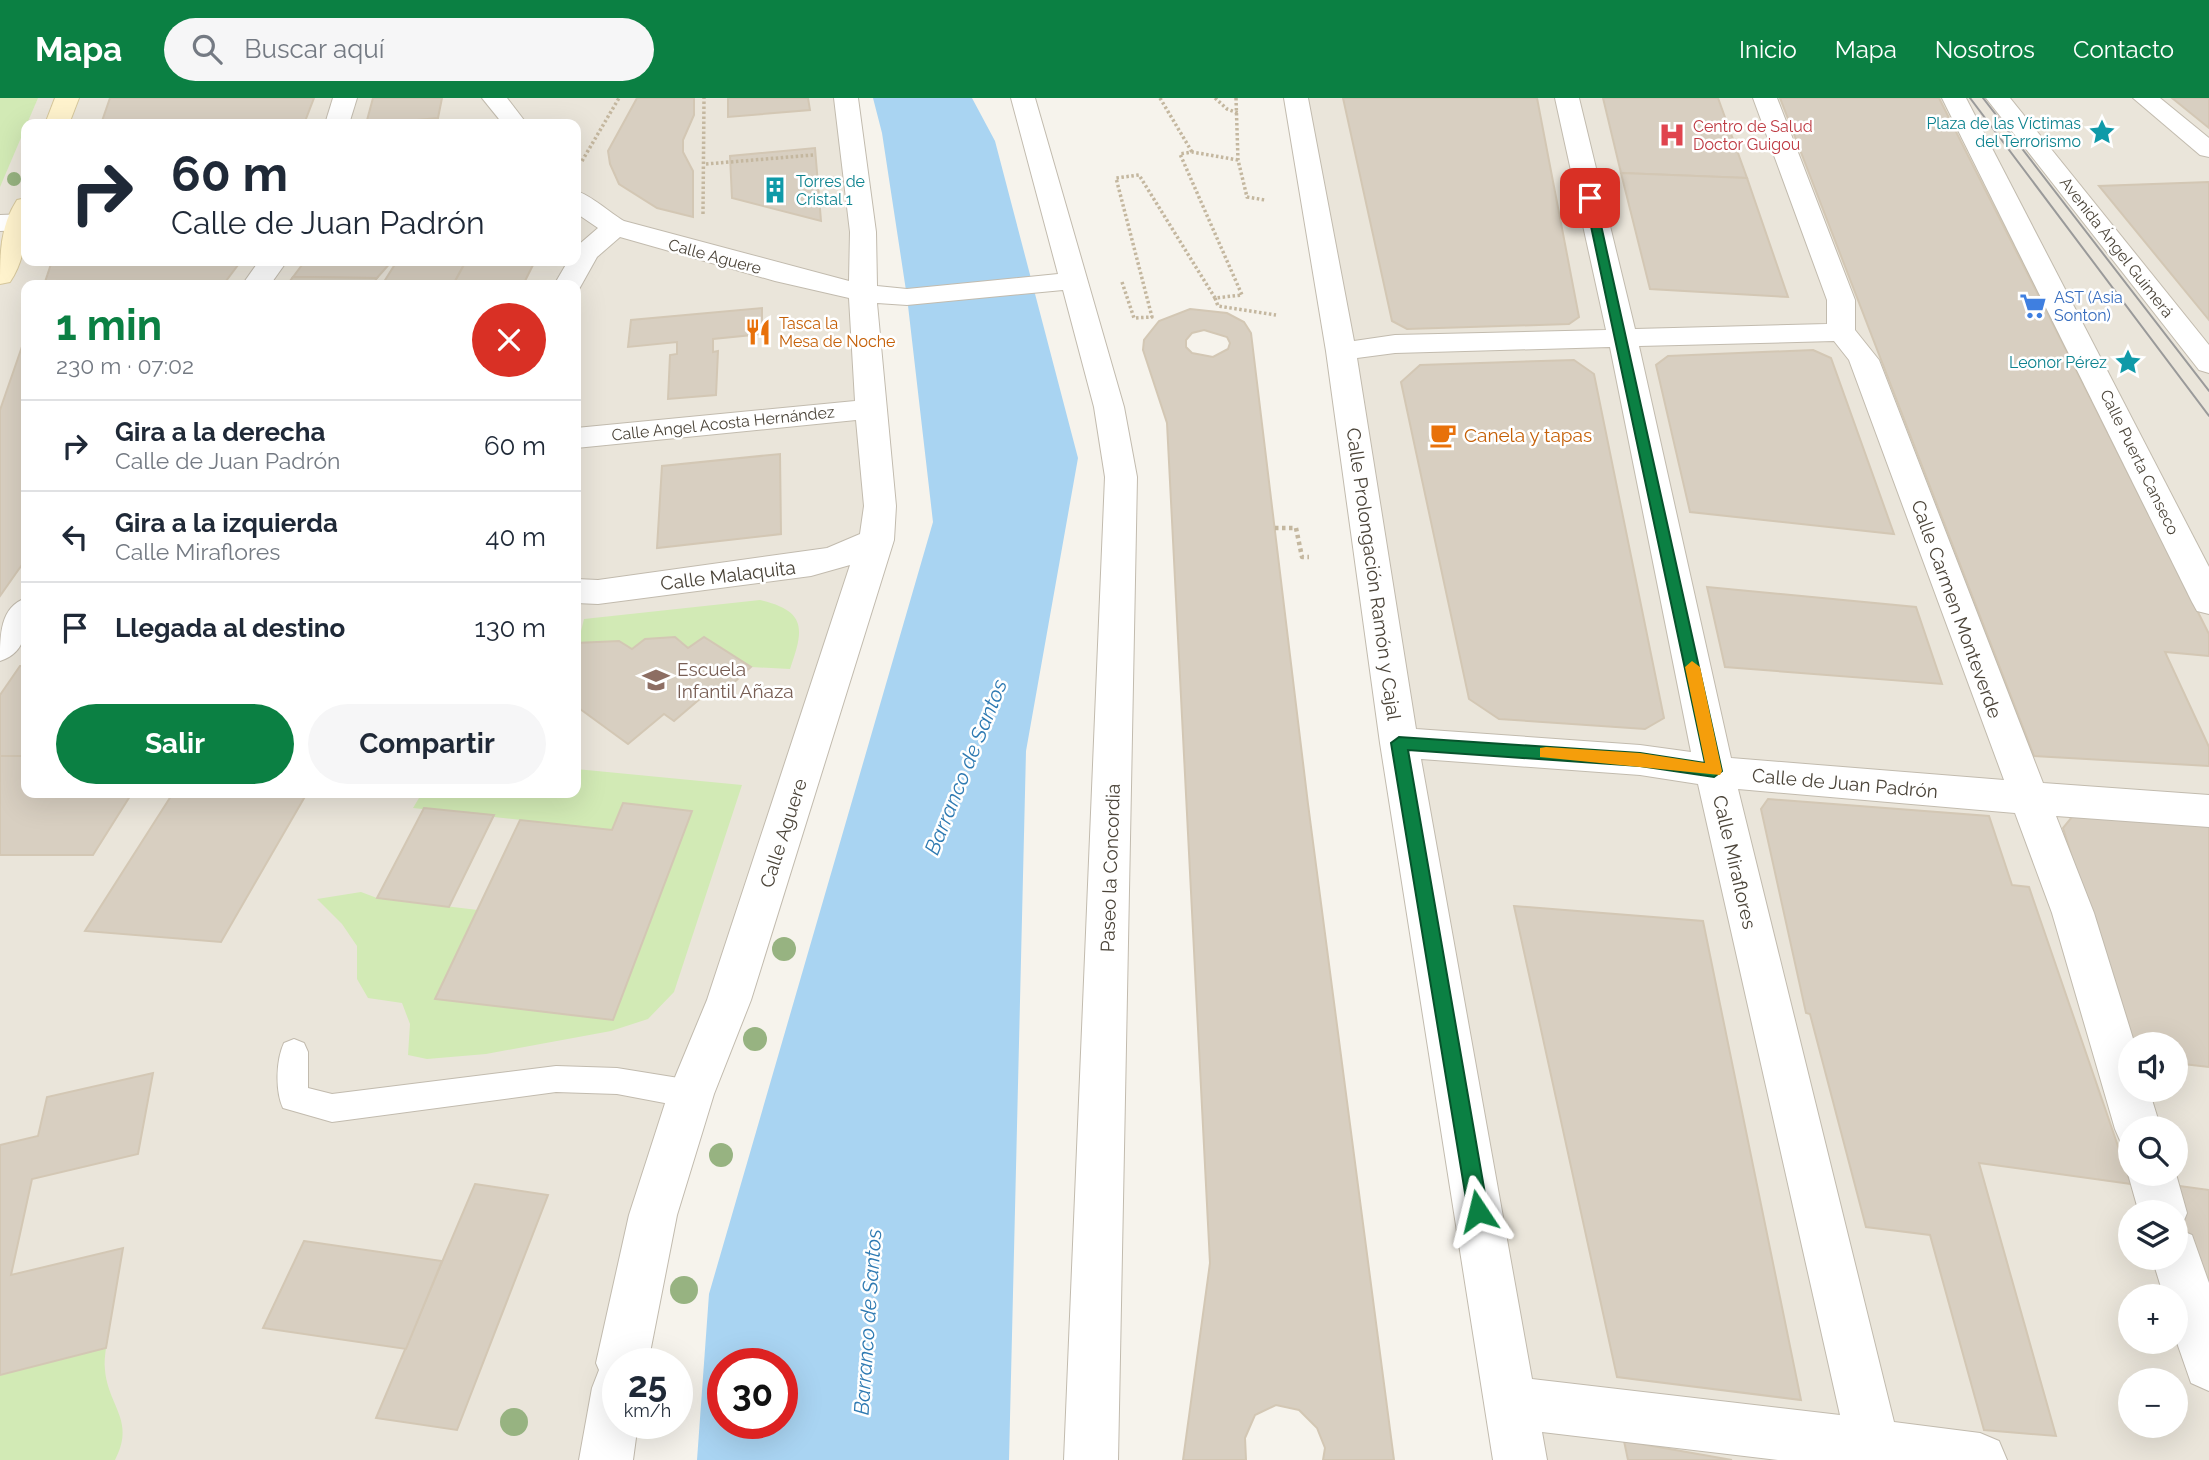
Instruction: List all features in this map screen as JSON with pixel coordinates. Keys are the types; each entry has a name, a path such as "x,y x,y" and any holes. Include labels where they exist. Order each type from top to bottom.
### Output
{"street":[{"path":"59,119 67,98"},
{"path":"339,119 345,98"},
{"path":"494,98 511,119"},
{"name":"Calle Aguere","path":"625,1348 653,1215 691,1094 729,1000 877,540 880,506 863,330 863,232 846,98"},
{"name":"Paseo la Concordia","path":"1023,98 1116,437 1121,477 1091,1460"},
{"name":"Calle Prolongación Ramón y Cajal","path":"1296,98 1342,351 1399,743 1520,1460"},
{"name":"Calle Miraflores","path":"1567,98 1623,339 1714,771 1875,1454"},
{"path":"1342,351 1395,344 1841,332 1841,300 1765,98"},
{"name":"Calle Puerta Canseco","path":"1954,98 2209,602"},
{"name":"Avenida Ángel Guimerá","path":"1998,98 2209,364"},
{"path":"2145,98 2209,150"},
{"name":"Calle Aguere","path":"581,204 614,227 785,275 864,293"},
{"path":"0,276 18,218"},
{"path":"581,262 586,253 614,227"},
{"path":"864,293 906,297 1074,281"},
{"name":"Calle Carmen Monteverde","path":"1841,332 1854,344 1864,360 2073,913 2134,1116"},
{"name":"Calle Angel Acosta Hernández","path":"581,438 869,409"},
{"name":"Calle Malaquita","path":"581,591 598,592 811,564 836,558 877,540"},
{"path":"0,648 21,618"},
{"name":"Calle de Juan Padrón","path":"1399,743 1640,760 1770,779 2209,811"},
{"path":"2180,1270 2209,1365"},
{"path":"1511,1403 1628,1414 1875,1454 1980,1460"},
{"path":"606,1460 610,1439"}],"lane":[{"path":"294,1052 293,1098 332,1108 556,1079 617,1081 691,1094"}],"path":[{"path":"582,161 619,98"},
{"path":"703,215 704,98"},
{"path":"1160,98 1192,152"},
{"path":"1215,98 1227,109 1238,113"},
{"path":"1236,98 1238,160 1247,197 1265,200"},
{"path":"1215,298 1242,295 1180,154 1192,152 1238,160"},
{"path":"705,164 813,155"},
{"path":"1122,281 1134,318 1152,317 1115,178 1139,176 1219,306 1276,315"},
{"path":"1275,528 1296,528 1302,557 1309,557"}],"shaded area":[{"path":"0,98 846,98 880,506 630,1317 625,1348 602,1348 602,1439 605,1439 602,1460 0,1460"},
{"path":"1296,98 2209,98 2209,1460 1520,1460"}],"green space":[{"path":"0,98 38,98 29,119 21,119 21,138 0,187"},
{"path":"760,600 775,604 794,616 799,632 790,669 751,667 704,637 688,648 632,649 619,641 581,643 584,619"},
{"path":"581,769 742,785 674,992 648,1019 611,1031 486,1054 427,1059 408,1055 410,1024 402,1003 368,998 357,979 357,946 342,924 317,899 361,892 377,898 478,910 436,999 613,1020 692,811 623,803 612,830 413,808 419,798 581,798"},
{"path":"106,1348 107,1383 119,1414 123,1435 115,1460 0,1460 0,1375"}],"water":[{"name":"Barranco de Santos","path":"873,98 972,98 995,141 1078,458 1026,751 1009,1460 697,1460 709,1294 933,522 907,297 882,133"}],"building":[{"path":"110,98 314,98 306,119 103,119"},
{"path":"373,98 442,98 438,118 367,119"},
{"path":"637,98 694,98 694,115 683,140 683,152 693,171 693,217 657,208 619,184 610,164 608,151"},
{"path":"728,98 808,98 810,110 728,117"},
{"path":"1343,98 1537,98 1579,317 1569,324 1407,329 1392,321"},
{"name":"Centro de Salud Doctor Guigou","path":"1603,98 1718,98 1747,178 1621,173"},
{"path":"1780,98 1939,98 2209,634 2209,656 2165,652 2209,747 2209,766 2034,756"},
{"path":"2172,98 2209,98 2209,128"},
{"name":"Torres de Cristal 1","path":"815,148 821,221 732,198 730,156"},
{"path":"1621,173 1747,178 1788,297 1650,289"},
{"path":"2209,182 2209,320 2099,186"},
{"path":"50,266 237,266 227,280 46,280"},
{"path":"301,266 388,266 377,278 293,277"},
{"path":"394,266 463,266 456,280 385,280"},
{"path":"463,266 532,266 526,280 456,280"},
{"path":"293,277 377,278 376,280 291,280"},
{"path":"762,308 762,334 713,339 713,352 718,351 716,395 668,399 670,355 677,354 677,342 628,347 631,320"},
{"path":"1190,309 1227,313 1244,322 1251,333 1308,804 1394,1460 1323,1460 1325,1448 1317,1428 1299,1410 1276,1405 1255,1415 1245,1438 1246,1460 1183,1460 1210,1263 1167,423 1143,350 1144,340 1159,321","holes":["1204,330 1227,337 1230,343 1228,349 1213,357 1192,353 1186,347 1186,340 1192,333"]},
{"path":"21,349 21,566 0,596 0,410"},
{"path":"1813,350 1831,358 1894,534 1690,512 1656,365 1668,356"},
{"path":"1574,360 1594,374 1664,718 1645,729 1499,719 1469,699 1401,382 1420,365"},
{"path":"780,454 781,534 657,548 662,466"},
{"path":"1707,587 1916,607 1942,684 1725,667"},
{"name":"Escuela Infantil Añaza","path":"675,637 688,648 704,637 751,667 718,697 708,692 674,721 664,714 628,744 581,710 581,643 619,641 632,649 645,639"},
{"path":"21,666 21,756 0,756 0,695"},
{"path":"0,756 21,756 21,798 129,798 93,855 0,855"},
{"path":"170,798 304,798 221,942 85,931"},
{"path":"1768,799 1989,816 2012,885 2029,887 2118,1146 2118,1182 1979,1163 2056,1436 1984,1430 1930,1235 1866,1227 1810,1014 1806,1013 1761,809"},
{"path":"623,803 692,811 613,1020 435,999 520,820 612,830"},
{"path":"424,808 494,815 449,907 377,898"},
{"path":"2076,812 2209,821 2209,1067 2188,1065 2188,1032 2126,1032 2063,828"},
{"path":"1514,906 1703,921 1801,1400 1617,1377"},
{"path":"153,1073 138,1154 32,1179 11,1275 123,1248 106,1348 0,1375 0,1145 38,1136 47,1097"},
{"path":"475,1184 548,1195 457,1430 376,1418"},
{"path":"2172,1186 2209,1190 2209,1299 2188,1234 2188,1200 2177,1200"},
{"path":"304,1241 442,1261 406,1349 263,1328"},
{"path":"1624,1441 1732,1460 1628,1460"}],"tram line":[{"path":"1970,98 2209,416"},
{"path":"1983,98 2209,391"}],"slow traffic":[{"path":"1546,753 1640,760 1714,771 1692,667"}],"place":[{"name":"Plaza de las Víctimas del Terrorismo","path":"2102,132"},
{"name":"Centro de Salud Doctor Guigou","path":"1672,135"},
{"name":"Torres de Cristal 1","path":"775,190"},
{"name":"AST (Asia Sonton)","path":"2033,306"},
{"name":"Tasca la Mesa de Noche","path":"758,332"},
{"name":"Leonor Pérez","path":"2128,362"},
{"name":"Canela y tapas","path":"1443,435"},
{"name":"Escuela Infantil Añaza","path":"656,680"}],"route":[{"path":"1478,1211 1399,743 1640,760 1714,771 1623,339 1590,198"}]}
